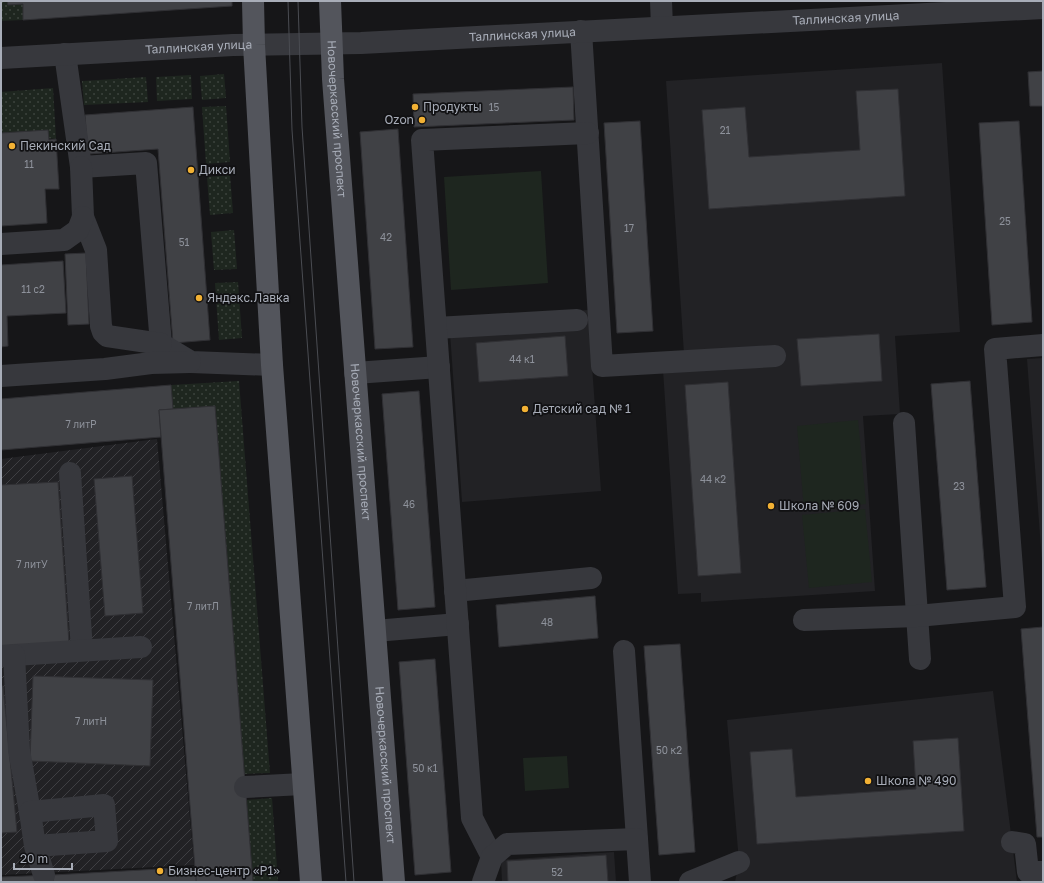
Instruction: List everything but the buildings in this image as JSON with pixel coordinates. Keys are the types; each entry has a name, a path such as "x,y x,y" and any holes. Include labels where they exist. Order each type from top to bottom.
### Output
{"main road":[{"path":"253,1 254,45 272,365 311,882"},
{"name":"Новочеркасский проспект","path":"330,1 330,44 394,882"}],"street":[{"path":"661,1 662,27"},
{"name":"Таллинская улица","path":"1,58 254,45 330,44 581,32 946,7 1043,8"},
{"path":"581,32 602,366 775,356"},
{"path":"66,54 81,167 83,218 96,250 101,326 103,332 107,336 161,344 191,362"},
{"path":"492,857 472,818 422,140 588,133"},
{"path":"81,167 146,163 161,344"},
{"path":"1,244 64,240 78,230 83,218"},
{"path":"436,328 577,320"},
{"path":"804,620 917,616 1014,607 995,349 1043,345"},
{"path":"1,376 105,369 157,363 191,362 272,365"},
{"path":"355,373 438,367"},
{"path":"904,423 920,659"},
{"path":"70,473 82,650"},
{"path":"455,590 590,578"},
{"path":"374,631 458,624"},
{"path":"44,875 35,846 19,750 8,655 141,647"},
{"path":"624,651 640,882"},
{"path":"245,787 303,784"},
{"path":"30,812 104,805 107,841 35,846"},
{"path":"483,882 492,857 507,844 637,839"},
{"path":"1012,842 1025,844 1028,872 1043,872"},
{"path":"686,882 690,882 739,862"}],"shaded area":[{"path":"1,1 7,1 8,5 23,4 23,20 1,21"},
{"path":"942,63 960,332 895,336 900,414 863,416 875,591 701,602 701,593 678,594 662,355 684,354 666,81"},
{"path":"224,74 226,98 202,100 200,76"},
{"path":"191,75 192,99 157,101 156,77"},
{"path":"146,77 148,102 84,105 82,81"},
{"path":"53,88 56,139 1,133 1,92"},
{"path":"226,106 230,162 206,164 202,107"},
{"path":"541,171 548,283 451,290 444,177"},
{"path":"230,175 233,213 210,215 207,177"},
{"path":"234,230 237,269 214,270 211,232"},
{"path":"238,282 242,338 219,340 215,283"},
{"name":"Детский сад № 1","path":"588,310 601,491 462,502 449,319"},
{"path":"1043,358 1043,576 1027,359"},
{"path":"239,381 270,773 244,774 215,406 173,409 171,385"},
{"path":"858,420 866,504 804,510 797,426"},
{"path":"157,439 194,865 1,875 1,459"},
{"path":"865,509 872,582 809,588 802,515"},
{"name":"Школа № 490","path":"993,691 1017,882 735,882 739,862 727,720"},
{"path":"567,756 569,788 525,791 523,758"},
{"path":"272,798 278,882 253,882 246,800"},
{"path":"614,852 616,882 502,882 501,860"}],"tram line":[{"path":"288,1 292,130 346,882"},
{"path":"298,1 302,127 354,882"}],"place":[{"name":"Продукты","path":"415,107"},
{"name":"Ozon","path":"422,120"},
{"name":"Пекинский Сад","path":"12,146"},
{"name":"Дикси","path":"191,170"},
{"name":"Яндекс.Лавка","path":"199,298"},
{"name":"Детский сад № 1","path":"525,409"},
{"name":"Школа № 609","path":"771,506"},
{"name":"Школа № 490","path":"868,781"},
{"name":"Бизнес-центр «Р1»","path":"160,871"}]}
